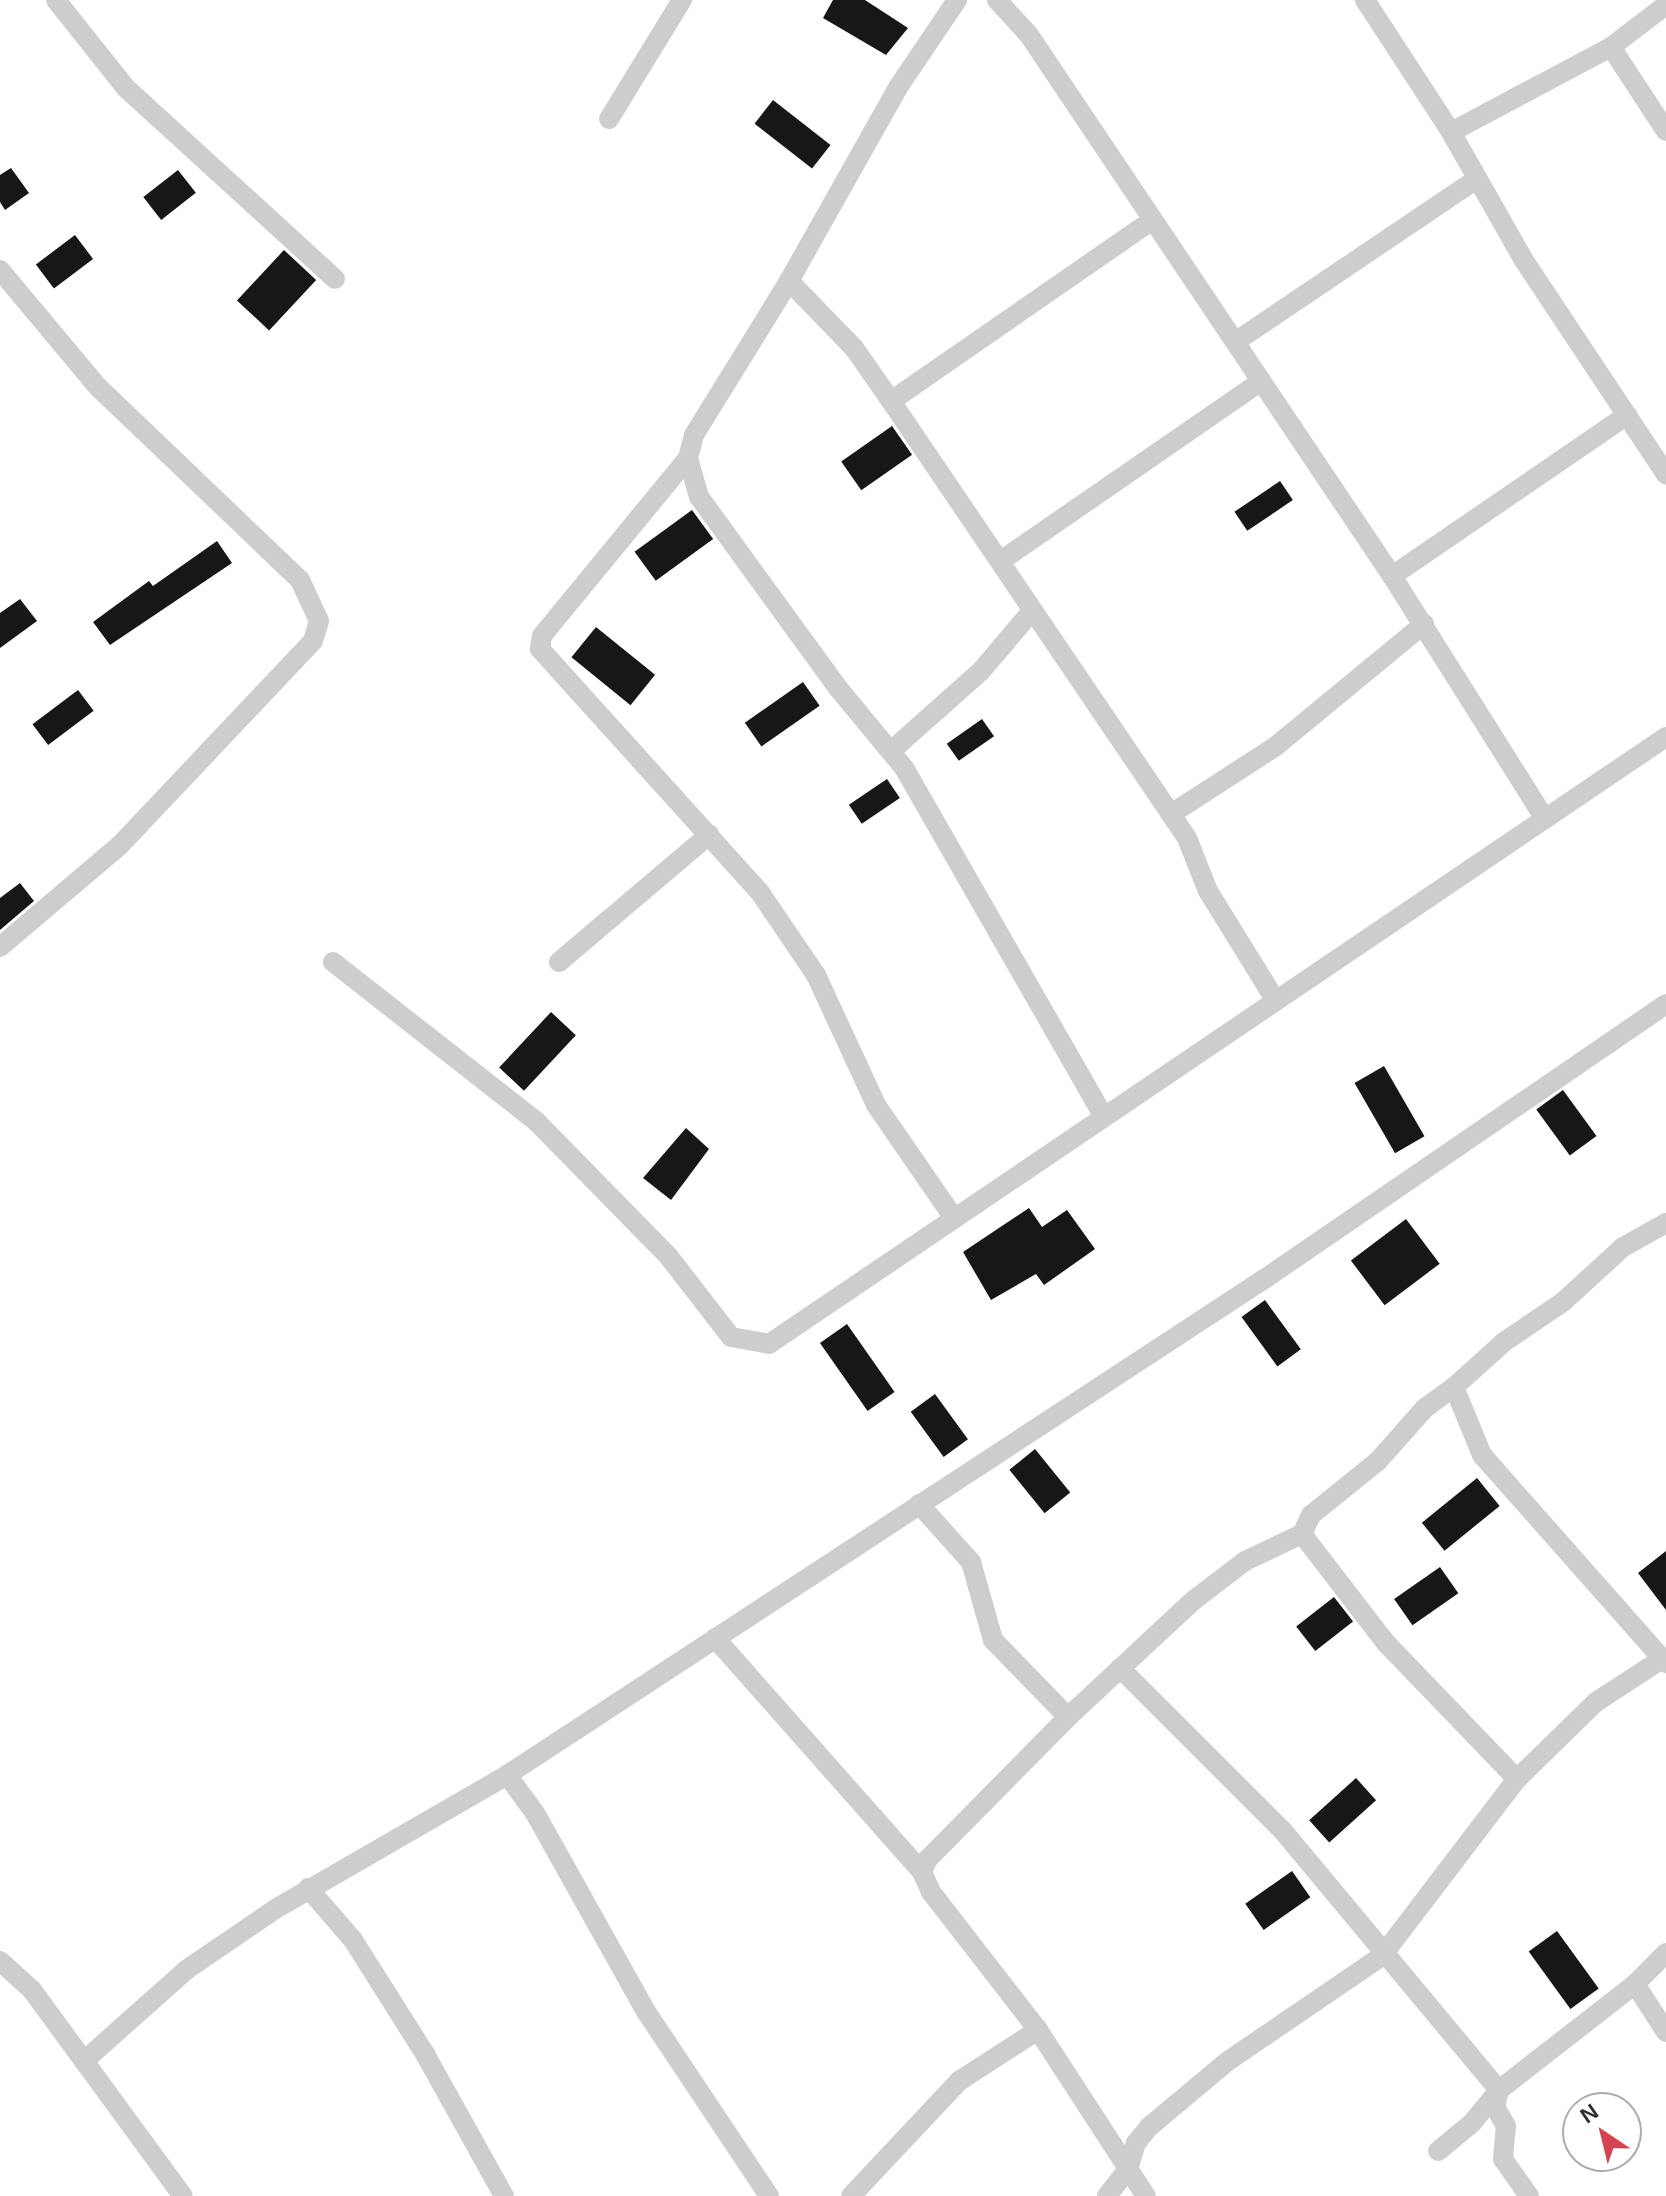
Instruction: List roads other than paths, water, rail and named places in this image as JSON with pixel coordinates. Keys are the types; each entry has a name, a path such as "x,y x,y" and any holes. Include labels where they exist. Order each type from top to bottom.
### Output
{"street":[{"path":"56,0 126,88 335,279"},
{"path":"609,119 682,0"},
{"path":"954,1218 876,1105 816,975 761,894 540,649 542,636 688,458 694,435 789,281 899,86 957,0"},
{"path":"997,0 1029,35 1392,576 1545,819"},
{"path":"1365,0 1451,132 1474,181 1666,474"},
{"path":"1451,132 1611,47 1666,5"},
{"path":"1611,47 1666,131"},
{"path":"1235,342 1474,181"},
{"path":"891,401 1151,221"},
{"path":"0,270 98,387 300,580 319,621 313,641 119,846 0,947"},
{"path":"789,281 854,348 1002,560 1032,611 1187,838 1208,891 1276,1001"},
{"path":"1002,560 1261,381"},
{"path":"1392,576 1627,415"},
{"path":"688,458 699,497 838,688 891,751 1104,1117"},
{"path":"891,751 981,671 1032,611"},
{"path":"1171,814 1276,746 1424,624"},
{"path":"333,962 536,1121 669,1257 731,1337 769,1344 1666,737"},
{"path":"559,962 709,835"},
{"path":"84,2061 186,1970 308,1888 507,1775 1263,1280 1666,1004"},
{"path":"922,1872 931,1853 1120,1668 1245,1561 1302,1534 1311,1515 1378,1461 1425,1408 1454,1387 1504,1342 1563,1302 1623,1247 1666,1223"},
{"path":"1107,2196 1128,2169 1136,2143 1149,2127 1228,2061 1382,1956 1517,1779 1596,1702 1664,1661 1482,1455 1454,1387"},
{"path":"919,1504 971,1562 993,1640 1068,1717"},
{"path":"1302,1534 1386,1643 1517,1779"},
{"path":"715,1638 922,1872 941,1906 1038,2030 1146,2196"},
{"path":"1120,1668 1283,1831 1382,1956 1499,2090"},
{"path":"507,1775 535,1813 647,2013 769,2196"},
{"path":"308,1888 353,1940 425,2054 504,2196"},
{"path":"1438,2151 1472,2123 1499,2090 1635,1984 1666,1953"},
{"path":"0,1961 32,1990 183,2196"},
{"path":"1635,1984 1666,2032"},
{"path":"851,2196 959,2081 1038,2030"},
{"path":"1499,2090 1495,2107 1506,2126 1503,2159 1529,2196"}]}
